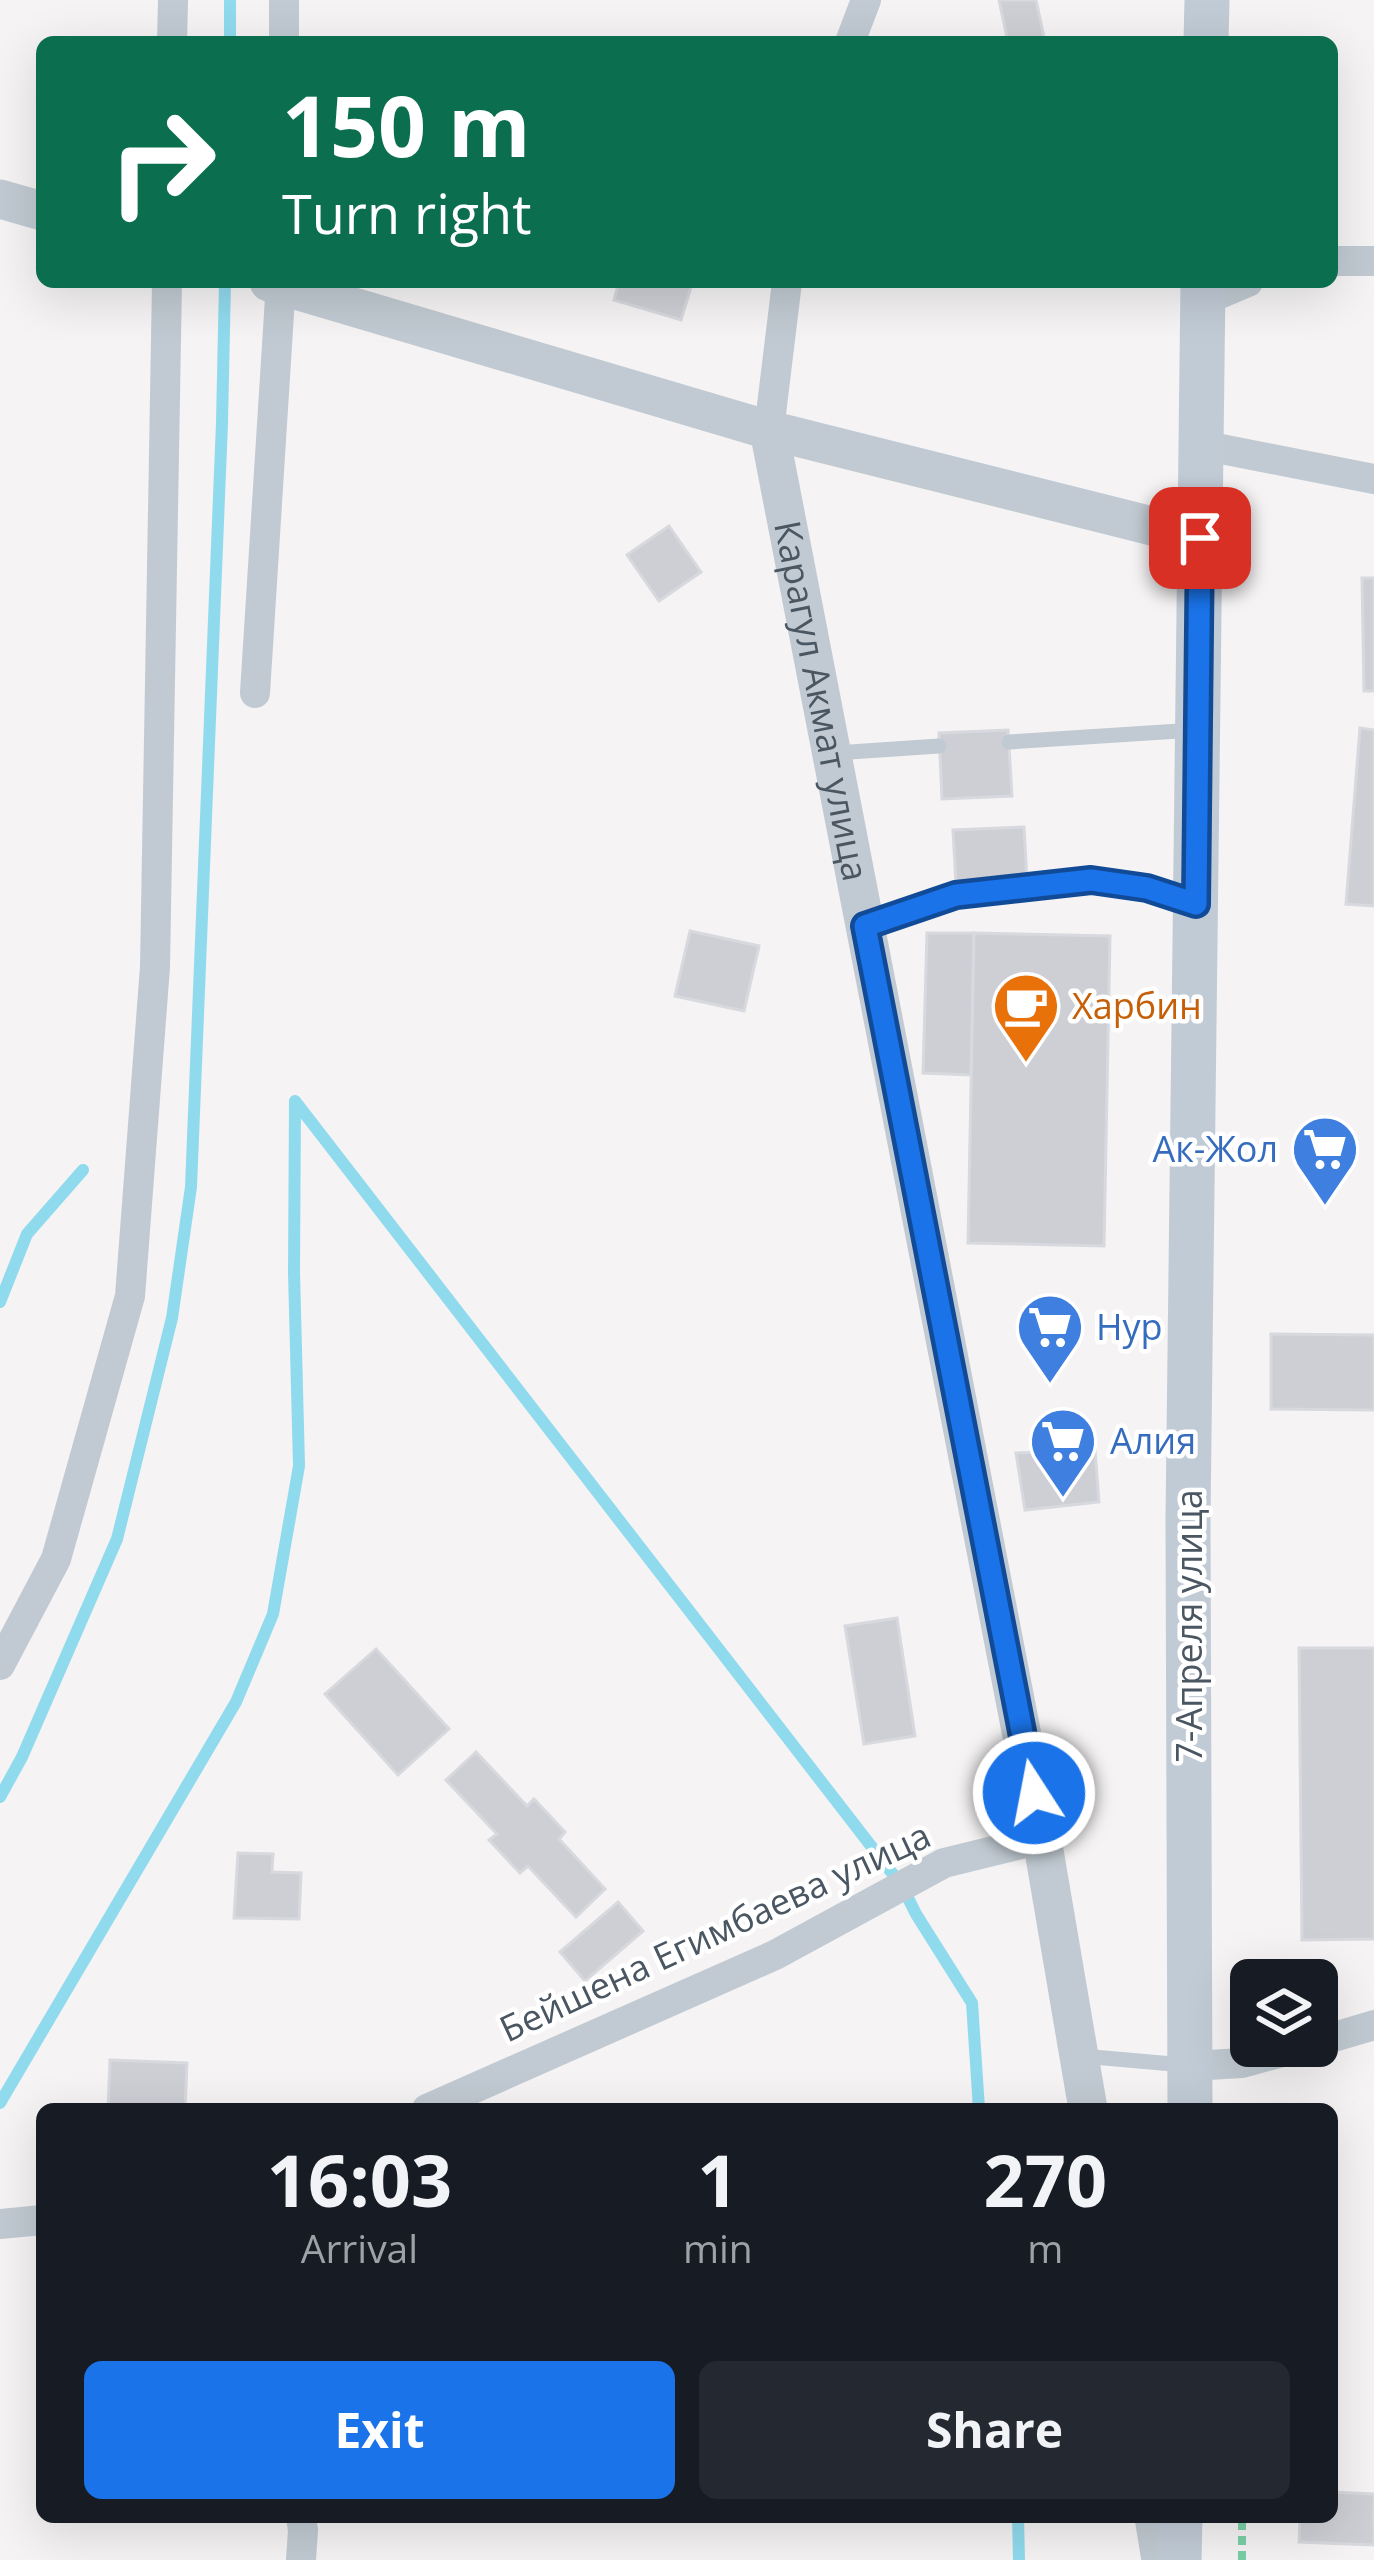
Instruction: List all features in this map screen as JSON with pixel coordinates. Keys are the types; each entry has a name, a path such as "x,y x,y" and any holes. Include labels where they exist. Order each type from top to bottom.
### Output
{"main road":[{"path":"1206,36 1207,0"},
{"name":"7-Апреля улица","path":"1191,2087 1188,1519 1203,291"},
{"path":"1179,2560 1180,2523"}],"street":[{"path":"172,36 173,0"},
{"path":"284,0 284,36"},
{"path":"852,36 866,0"},
{"path":"0,199 36,209"},
{"path":"1338,261 1374,261"},
{"path":"0,1665 56,1559 130,1296 155,967 167,288"},
{"path":"255,693 277,288"},
{"path":"294,288 770,430 1200,538"},
{"name":"Карагул Акмат улица","path":"787,288 770,430 1042,1839 1087,2103"},
{"path":"1201,445 1374,479"},
{"name":"Бейшена Егимбаева улица","path":"441,2103 775,1955 944,1863 1042,1839"},
{"path":"1338,2036 1374,2025"},
{"path":"1191,2087 1234,2067"},
{"path":"0,2224 36,2221"},
{"path":"301,2560 302,2523"},
{"path":"1155,2523 1161,2560"}],"lane":[{"path":"1009,742 1198,730"},
{"path":"832,753 939,746"},
{"path":"865,926 956,895 1091,880 1147,888 1196,904"},
{"path":"1079,2056 1191,2087"}],"path":[{"path":"1242,2523 1242,2560"}],"building":[{"path":"999,0 1036,0 1044,36 1007,36"},
{"path":"617,288 691,288 681,320 614,300"},
{"path":"669,526 701,572 659,601 627,555"},
{"path":"1362,578 1374,578 1374,691 1364,691"},
{"path":"1360,728 1374,730 1374,906 1346,904"},
{"path":"1008,730 1012,796 942,799 939,733"},
{"path":"1024,827 1027,881 956,884 953,830"},
{"path":"690,931 759,946 744,1011 675,996"},
{"path":"927,933 974,933 971,1075 923,1073"},
{"path":"974,933 1110,936 1104,1246 968,1243"},
{"path":"1271,1334 1374,1335 1374,1410 1271,1409"},
{"path":"1095,1450 1099,1502 1025,1510 1016,1453"},
{"path":"897,1618 915,1736 864,1744 845,1626"},
{"path":"1299,1648 1374,1648 1374,1939 1302,1940"},
{"path":"376,1649 449,1729 398,1775 325,1694"},
{"path":"476,1752 527,1806 534,1799 565,1832 559,1839 605,1889 576,1917 528,1866 520,1873 489,1840 497,1834 446,1780"},
{"path":"238,1853 273,1854 272,1872 301,1873 299,1919 234,1918"},
{"path":"618,1902 643,1931 585,1981 560,1952"},
{"path":"110,2060 187,2063 185,2103 108,2103"},
{"path":"1338,2492 1374,2494 1374,2545 1299,2542 1300,2523 1338,2523"}],"waterway":[{"path":"230,0 230,36"},
{"path":"0,1797 117,1539 172,1318 191,1187 225,288"},
{"path":"295,1101 902,1886 972,2003 979,2103"},
{"path":"0,2103 236,1702 273,1614 299,1466 295,1102"},
{"path":"0,1302 27,1234 83,1170"},
{"path":"1018,2523 1019,2560"}],"place":[{"name":"Харбин","path":"1026,1065"},
{"name":"Ак-Жол","path":"1325,1208"},
{"name":"Нур","path":"1050,1386"},
{"name":"Алия","path":"1063,1500"}],"route":[{"path":"1034,1793 865,926 956,895 1091,880 1147,888 1196,904 1200,538"}]}
